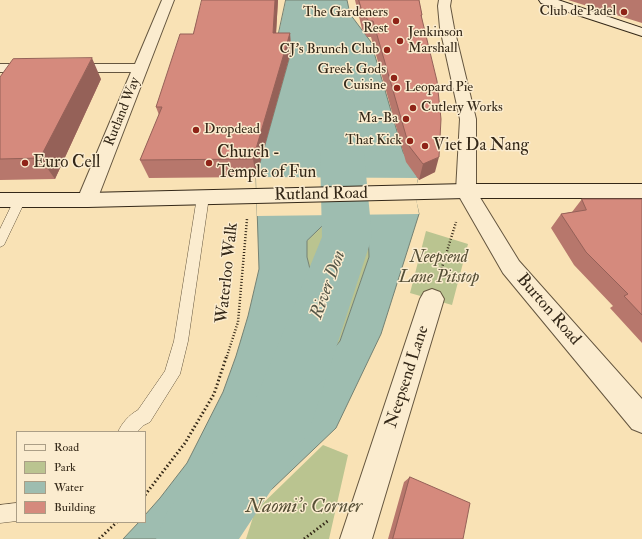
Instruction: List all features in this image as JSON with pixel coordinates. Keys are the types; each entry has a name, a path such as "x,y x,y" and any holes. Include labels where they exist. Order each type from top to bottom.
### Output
{"street":[{"name":"Rutland Way","path":"87,200 142,68 168,0"},
{"path":"445,0 444,6 447,28 468,118 466,191"},
{"path":"544,0 642,32"},
{"name":"Rutland Way","path":"0,68 142,68"},
{"name":"Rutland Road","path":"0,200 87,200 466,191 642,191"},
{"name":"Burton Road","path":"466,191 511,267 642,419"},
{"name":"Neepsend Lane","path":"356,539 432,299"}],"lane":[{"path":"127,431 138,419 144,416 172,374 181,341 203,197"},
{"path":"0,242 20,200"},
{"path":"0,514 16,512"}],"path":[{"name":"Waterloo Walk","path":"146,494 185,443 214,394 238,322 253,196"},
{"path":"432,299 458,215"},
{"path":"99,539 116,523"}],"green space":[{"path":"330,219 368,228 369,257 340,341 306,383 281,390 310,298 312,277 307,257 307,241"},
{"name":"Neepsend Lane Pitstop","path":"426,231 468,244 452,305 410,293"},
{"name":"Naomi’s Corner","path":"323,445 348,455 329,539 246,539 255,511"}],"water":[{"path":"286,0 347,0 350,14 371,42 403,152 418,178 414,193 419,214 381,334 336,428 250,510 234,539 123,539 138,523 146,523 146,514 187,463 223,392 236,356 248,316 259,269 256,177 291,52 275,51","holes":["330,219 340,228 351,223 368,228 369,257 340,341 306,383 281,390 310,298 312,277 307,257 307,241"]}],"pier":[{"path":"256,177 418,178 415,193 419,214 257,216"}],"building":[{"path":"202,0 275,0 273,33 290,33 253,159 140,160 162,107 156,107 180,34 193,34"},
{"path":"359,0 419,0 421,15 437,81 441,119 439,157 423,164 409,146 373,21 369,21 363,14"},
{"path":"92,58 40,158 0,159 0,77 13,59"},
{"path":"582,199 642,199 642,315 624,296 628,294 586,252 561,214 586,210"},
{"path":"410,477 470,503 463,539 393,539"}],"waterway":[{"name":"River Don","path":"194,539 280,419 347,237 342,153"}],"place":[{"name":"Club de Padel","path":"624,12"},
{"name":"The Gardeners Rest","path":"396,21"},
{"name":"Jenkinson Marshall","path":"400,41"},
{"name":"CJ's Brunch Club","path":"387,50"},
{"name":"Greek Gods Cuisine","path":"394,78"},
{"name":"Leopard Pie","path":"397,88"},
{"name":"Cutlery Works","path":"413,108"},
{"name":"Ma-Ba","path":"406,119"},
{"name":"Dropdead","path":"196,130"},
{"name":"That Kick","path":"410,141"},
{"name":"Viet Da Nang","path":"425,146"},
{"name":"Euro Cell","path":"25,163"},
{"name":"Church - Temple of Fun","path":"209,163"}]}
